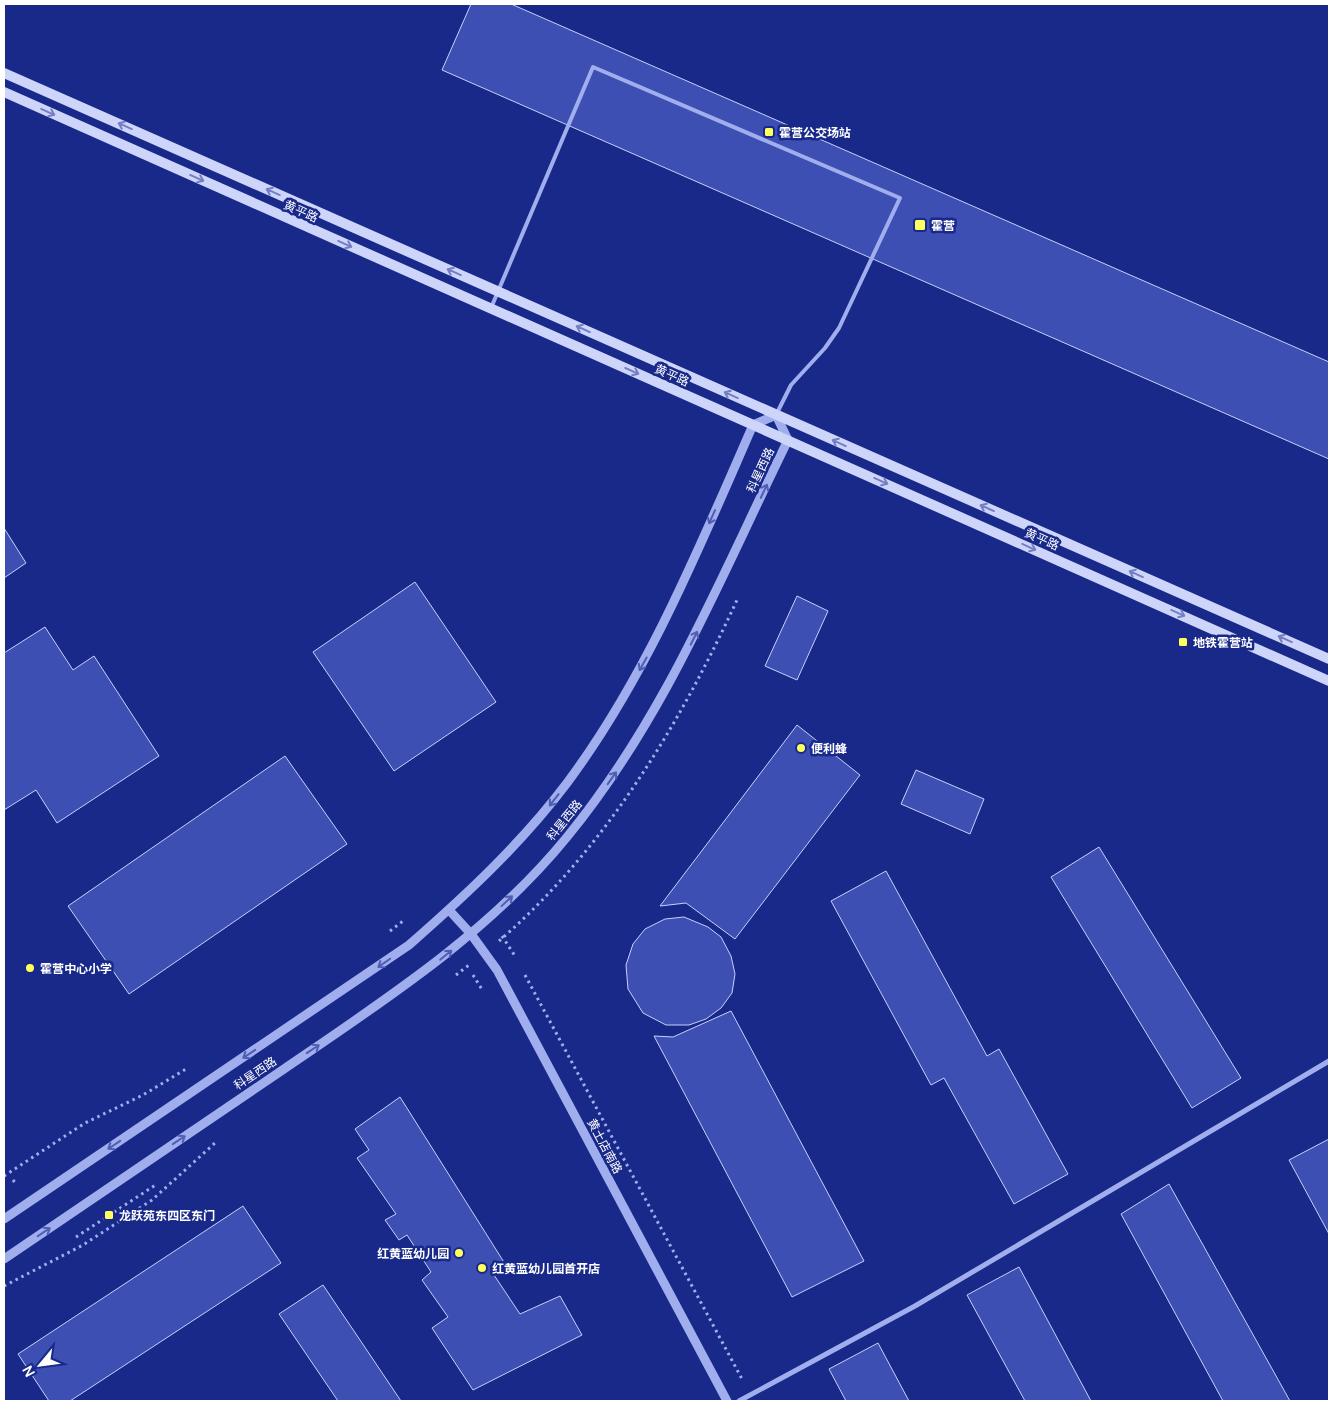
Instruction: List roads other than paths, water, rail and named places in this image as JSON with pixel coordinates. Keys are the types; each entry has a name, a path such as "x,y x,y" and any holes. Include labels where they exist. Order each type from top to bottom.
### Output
{"main road":[{"name":"黄平路","path":"4,72 1329,659"},
{"name":"黄平路","path":"4,92 1329,681"}],"street":[{"path":"753,425 776,415"},
{"name":"科星西路","path":"4,1259 402,989 471,934 547,862 596,801 621,764 677,671 788,440 776,415"},
{"name":"科星西路","path":"4,1219 384,962 449,910 504,856 545,811 594,745 624,698 669,616 753,425"},
{"name":"黄土店南路","path":"449,910 471,934 497,970 728,1401"},
{"path":"739,1401 915,1306 1329,1061"}],"lane":[{"path":"491,309 593,67 900,198 838,328 825,348 791,385 776,415"}],"place":[{"name":"霍营公交场站","path":"769,132"},
{"name":"霍营","path":"920,225"},
{"name":"地铁霍营站","path":"1183,642"},
{"name":"便利蜂","path":"801,748"},
{"name":"霍营中心小学","path":"30,968"},
{"name":"龙跃苑东四区东门","path":"109,1215"},
{"name":"红黄蓝幼儿园","path":"459,1253"},
{"name":"红黄蓝幼儿园首开店","path":"482,1268"}]}
